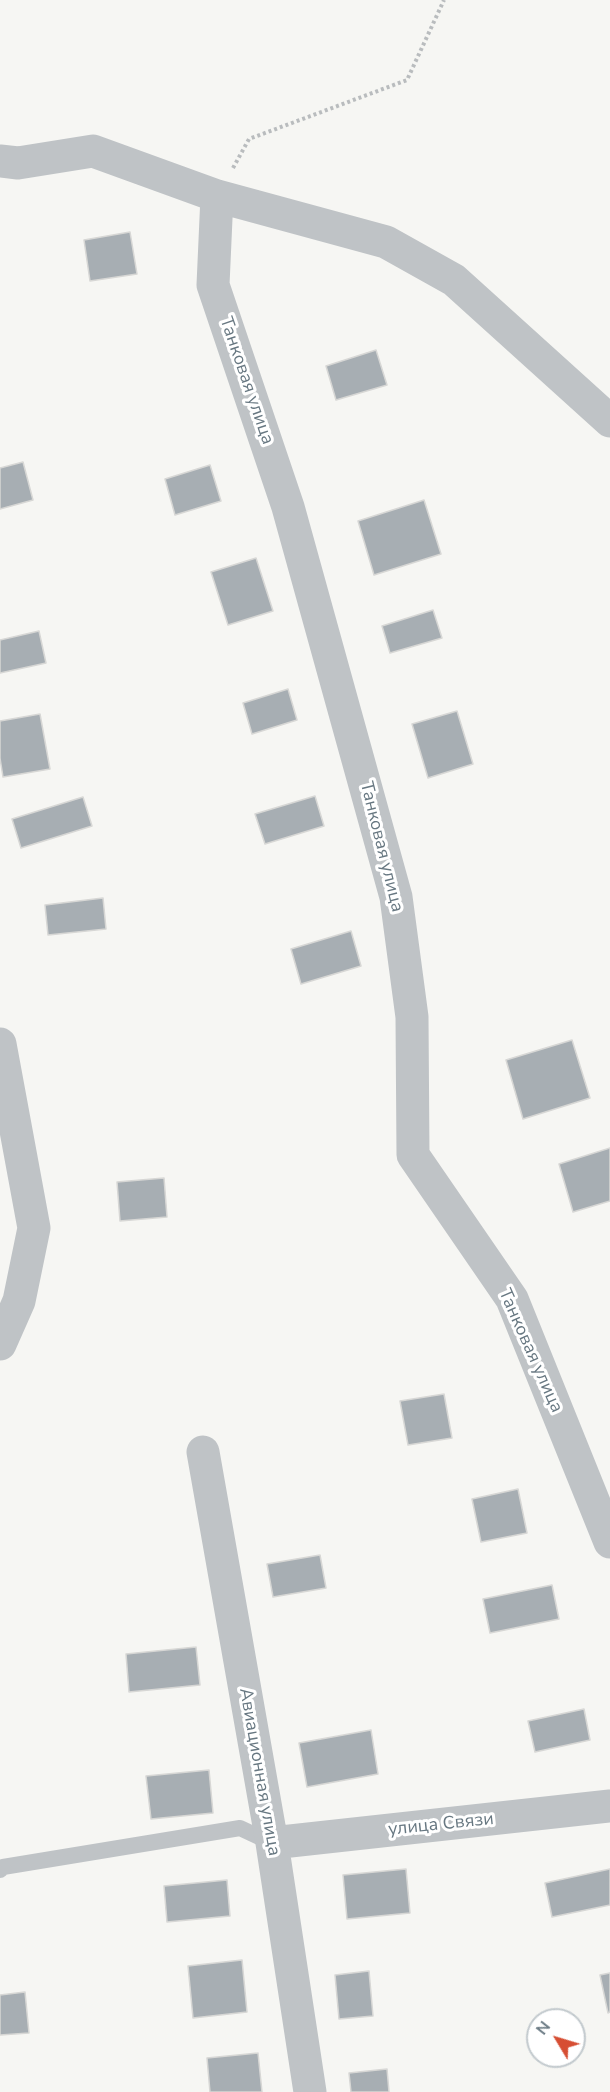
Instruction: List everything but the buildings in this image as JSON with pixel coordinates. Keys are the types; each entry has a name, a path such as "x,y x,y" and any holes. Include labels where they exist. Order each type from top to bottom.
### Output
{"street":[{"path":"0,161 18,163 93,151 217,196 386,242 454,280 610,421"},
{"name":"Танковая улица","path":"217,196 213,285 288,507 396,897 412,1017 413,1155 512,1299 610,1542"},
{"path":"0,1044 34,1228 19,1301 0,1344"},
{"name":"Авиационная улица","path":"204,1452 272,1844 310,2092"},
{"name":"улица Связи","path":"272,1844 610,1806"}],"lane":[{"path":"0,1870 3,1867 240,1828 272,1844"}],"path":[{"path":"217,196 249,139 407,80 444,0"}]}
